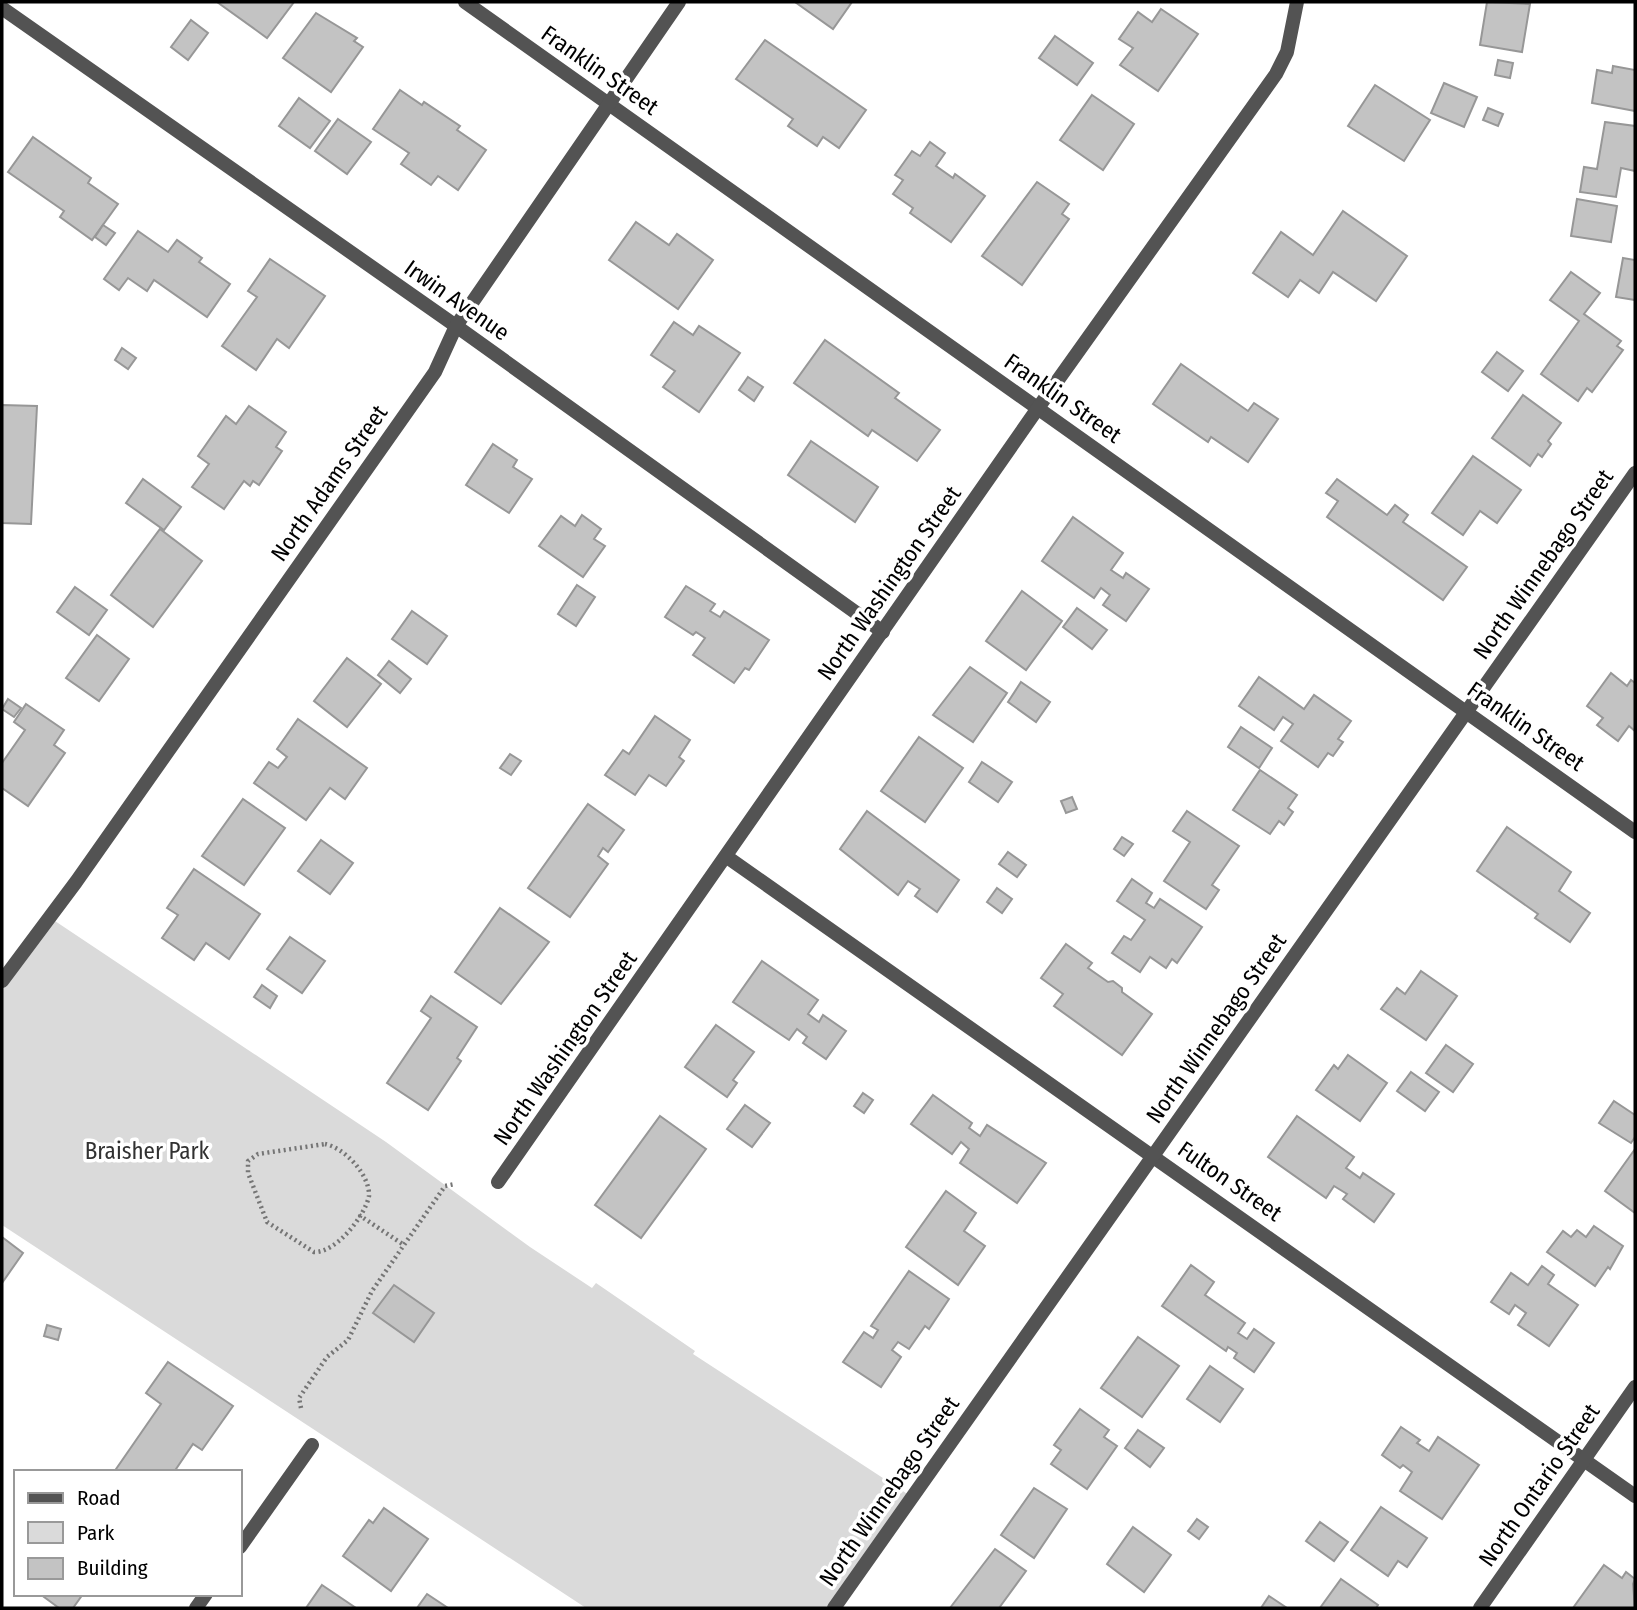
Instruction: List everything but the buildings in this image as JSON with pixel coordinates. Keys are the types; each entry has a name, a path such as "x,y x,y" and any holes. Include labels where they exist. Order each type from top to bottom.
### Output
{"street":[{"name":"Franklin Street","path":"465,2 1635,832"},
{"name":"North Adams Street","path":"2,981 84,871 435,372 456,326 679,2"},
{"name":"North Washington Street","path":"498,1182 1038,408 1276,74 1287,52 1297,2"},
{"name":"Irwin Avenue","path":"2,8 456,326 883,632"},
{"name":"North Winnebago Street","path":"834,1608 1635,473"},
{"name":"Fulton Street","path":"727,857 1635,1496"},
{"name":"North Ontario Street","path":"1480,1608 1635,1387"},
{"path":"242,1544 312,1445"}],"path":[{"path":"325,1144 335,1147 359,1169 368,1182 368,1202 359,1215 331,1247 314,1252 267,1222 248,1173 248,1161 258,1154 325,1144"},
{"path":"301,1408 299,1398 327,1357 348,1340 372,1291 445,1186 455,1184"},
{"path":"359,1215 404,1245"}],"green space":[{"name":"Braisher Park","path":"49,917 386,1142 530,1247 592,1288 596,1283 695,1351 693,1354 912,1497 834,1608 586,1608 2,1225 2,981"}]}
